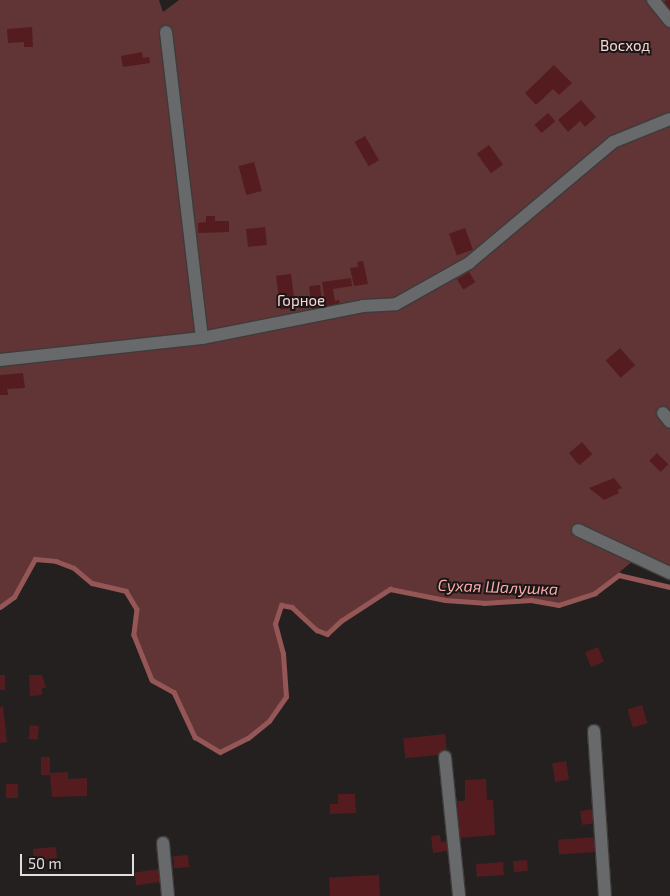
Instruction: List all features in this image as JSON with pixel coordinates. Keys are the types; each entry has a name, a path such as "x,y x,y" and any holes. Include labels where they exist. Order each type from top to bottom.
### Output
{"lane":[{"path":"653,0 670,21"},
{"path":"166,32 202,338"},
{"path":"0,360 202,338 363,306 396,304 469,263 613,142 670,119"},
{"path":"578,530 670,573"},
{"path":"594,732 606,896"},
{"path":"445,757 459,896"},
{"path":"163,843 168,896"}],"green space":[{"name":"Горное","path":"0,0 159,0 163,12 179,0 670,0 670,573 635,559 595,593 559,605 531,600 484,603 445,600 390,589 341,621 327,634 317,630 292,607 282,605 275,624 283,654 286,697 269,721 248,738 220,752 195,737 174,692 152,680 134,635 137,609 126,591 92,583 74,568 56,561 35,559 14,597 0,607"}],"building":[{"path":"666,0 670,0 670,16 660,6"},
{"path":"32,27 33,47 24,47 24,42 8,43 7,29"},
{"path":"142,52 143,58 149,57 150,63 123,67 121,56"},
{"path":"554,65 572,83 559,95 553,89 536,105 525,93"},
{"path":"581,100 596,117 585,127 580,121 568,132 558,120"},
{"path":"548,113 555,121 542,133 534,125"},
{"path":"365,136 379,160 369,166 355,142"},
{"path":"489,145 503,164 491,173 477,154"},
{"path":"254,162 262,191 246,195 239,166"},
{"path":"206,216 215,216 215,221 229,221 229,232 198,233 198,223 206,222"},
{"path":"265,227 267,245 248,247 246,229"},
{"path":"465,228 473,250 457,255 449,234"},
{"path":"363,261 368,284 354,286 350,268 358,267 357,262"},
{"path":"469,272 475,282 463,289 457,279"},
{"path":"291,274 295,308 280,310 276,276"},
{"path":"351,278 352,286 333,289 335,301 339,300 340,307 326,309 322,282"},
{"path":"320,285 323,309 312,310 309,286"},
{"path":"620,348 635,365 621,378 606,360"},
{"path":"23,373 25,388 7,389 8,395 0,395 0,375"},
{"path":"582,442 592,454 579,465 569,453"},
{"path":"657,453 668,464 661,472 649,461"},
{"path":"614,478 622,488 617,490 619,493 604,500 589,488"},
{"path":"598,647 604,662 591,667 585,652"},
{"path":"0,675 5,675 5,690 0,690"},
{"path":"29,675 42,675 46,688 42,688 42,695 30,696"},
{"path":"642,705 647,723 633,727 628,709"},
{"path":"3,706 7,742 0,743 0,707"},
{"path":"30,725 39,726 37,740 29,739"},
{"path":"445,734 447,754 405,758 403,738"},
{"path":"41,757 50,757 50,773 68,772 68,779 87,778 87,796 52,797 50,775 41,775"},
{"path":"566,761 569,780 555,782 552,763"},
{"path":"486,779 487,800 493,800 495,835 459,838 457,801 465,801 465,780"},
{"path":"6,784 18,784 18,798 6,798"},
{"path":"338,794 355,794 356,813 330,814 330,804 338,804"},
{"path":"595,809 597,823 582,825 580,811"},
{"path":"440,835 441,842 447,841 448,851 433,853 431,836"},
{"path":"596,837 597,852 559,855 558,840"},
{"path":"56,847 57,858 34,860 33,849"},
{"path":"188,855 189,867 174,868 173,856"},
{"path":"527,860 528,871 514,872 513,861"},
{"path":"503,862 504,875 477,877 476,864"},
{"path":"158,869 160,882 136,886 134,873"},
{"path":"379,875 380,896 330,896 329,878"}],"waterway":[{"name":"Сухая Шалушка","path":"0,607 14,597 35,559 56,561 74,568 92,583 126,591 137,609 134,635 152,680 174,692 195,737 220,752 248,738 269,721 286,697 283,654 275,624 281,605 292,607 317,630 327,634 341,621 390,589 445,600 484,603 531,600 559,605 595,593 619,575 670,587"}],"park label":[{"name":"Восход","path":"625,46"}]}
